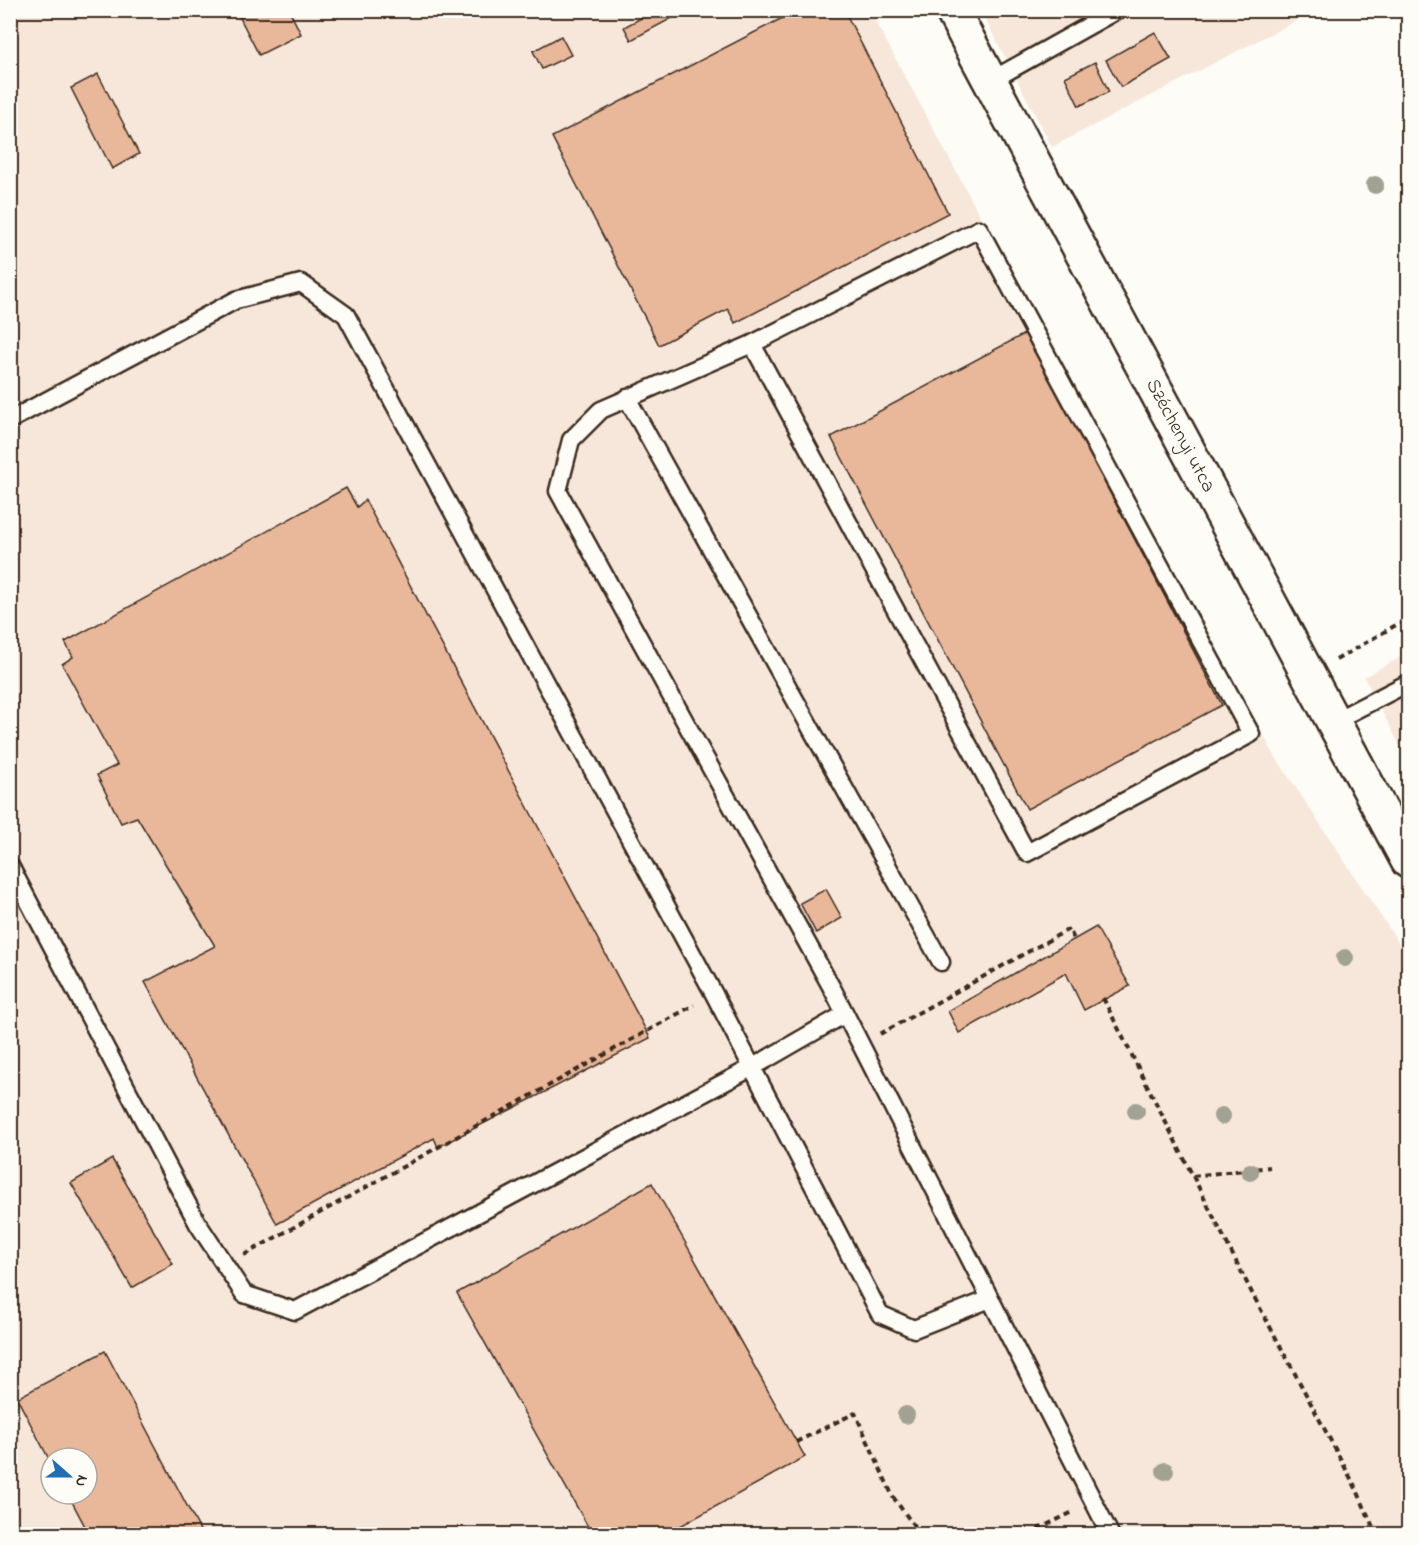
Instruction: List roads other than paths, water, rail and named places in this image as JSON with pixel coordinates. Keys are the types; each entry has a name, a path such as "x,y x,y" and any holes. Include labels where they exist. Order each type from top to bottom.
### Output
{"street":[{"name":"Széchenyi utca","path":"952,10 1408,861"}],"lane":[{"path":"990,81 1117,10"},
{"path":"752,344 1027,853 1251,734 979,229 752,344 601,410 571,440 558,491 845,1014 1110,1534"},
{"path":"10,420 236,300 302,283 346,315 714,994 880,1314 915,1329 990,1299"},
{"path":"627,398 941,962"},
{"path":"1334,721 1408,686"},
{"path":"10,866 198,1224 244,1294 295,1311 753,1067 845,1014"}]}
